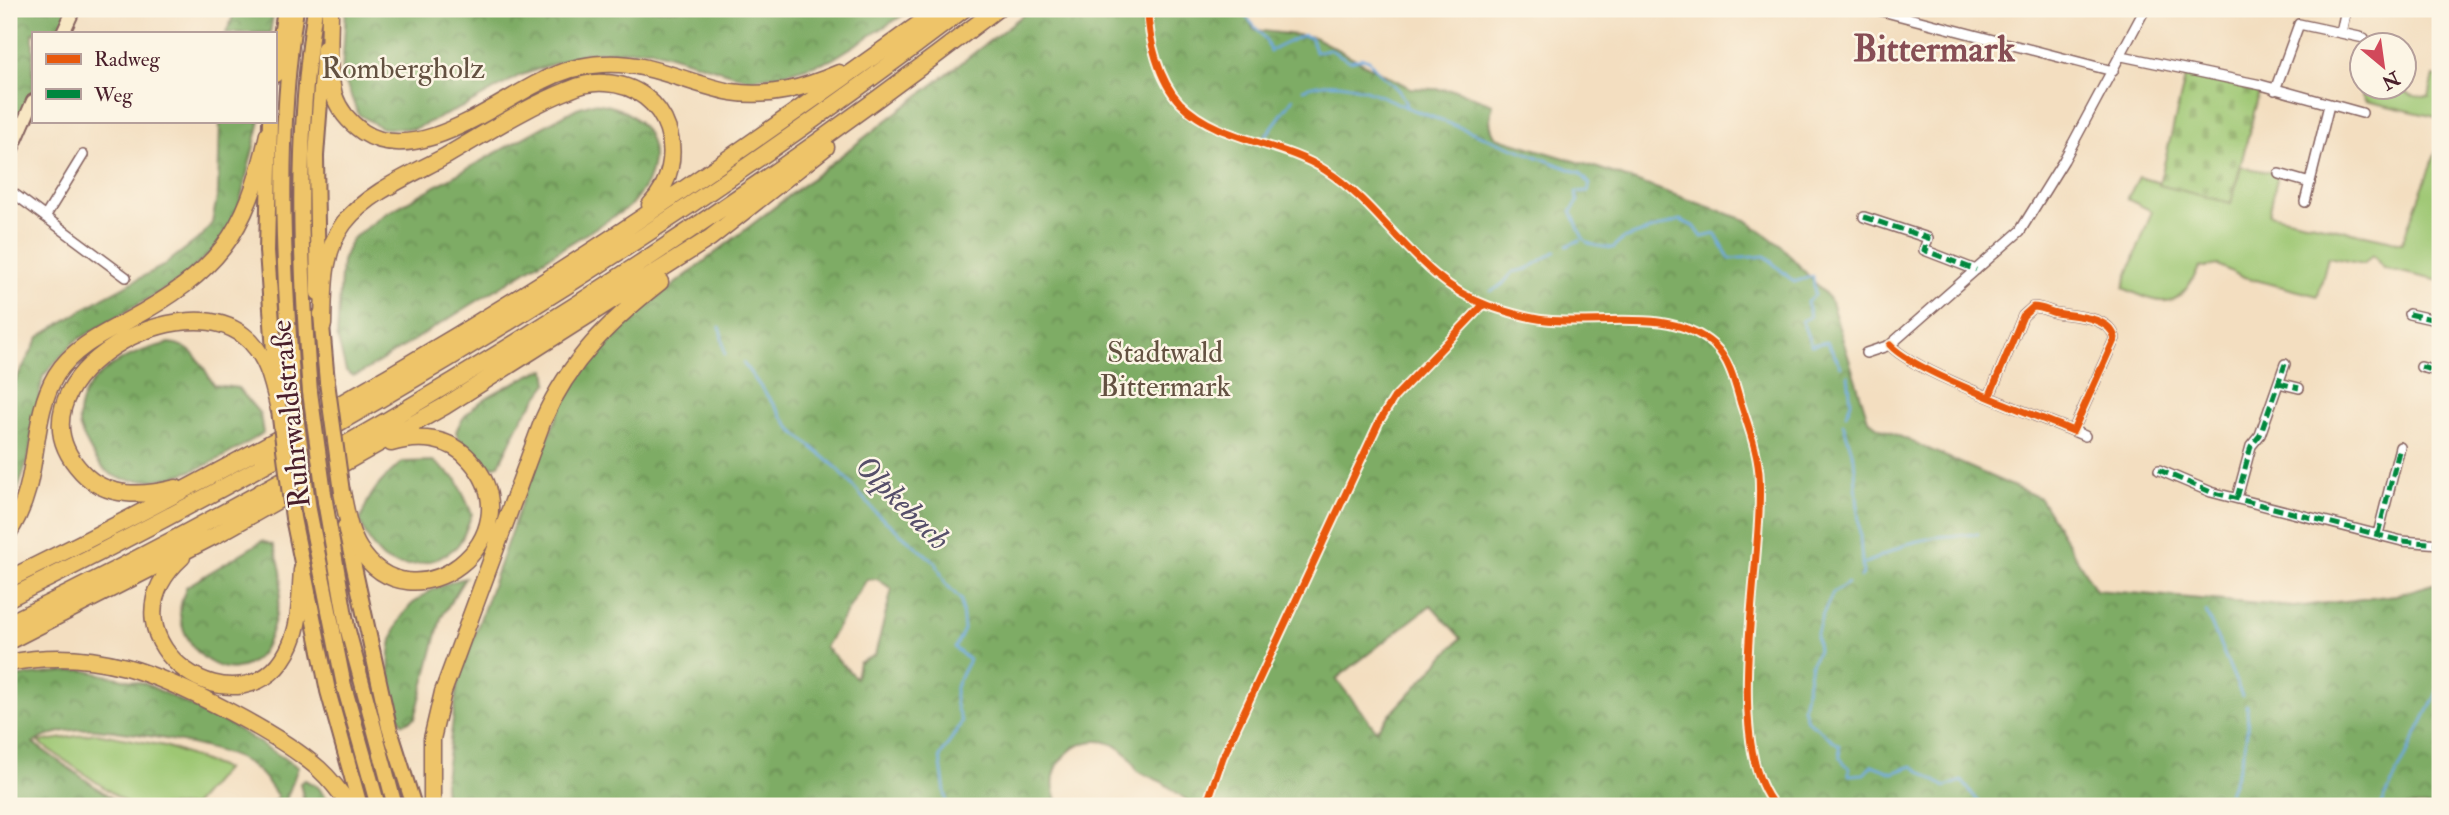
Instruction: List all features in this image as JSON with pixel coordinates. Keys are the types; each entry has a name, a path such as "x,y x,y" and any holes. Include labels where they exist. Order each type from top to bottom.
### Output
{"highway":[{"path":"276,68 285,9"},
{"path":"296,9 286,95 283,183 284,260 294,401 309,510 344,686 378,806"},
{"path":"325,9 335,97 348,119 358,129 381,141 395,143 442,133 543,80 580,67 612,63 639,65 729,91 764,94 787,91 823,80 945,14 964,9"},
{"path":"325,9 316,156 316,251 327,382 346,536 389,727 414,806"},
{"name":"Ruhrwaldstraße","path":"325,9 303,95 300,158 301,255 310,392 325,501 347,627 395,806"},
{"path":"9,623 273,485 505,350 689,232 857,115 997,9"},
{"path":"9,598 251,472 494,331 676,214 945,14"},
{"path":"9,579 221,471 400,369 625,229 881,51"},
{"path":"323,325 325,269 329,251 341,228 358,208 529,109 572,89 606,83 622,86 652,105 667,126 673,160 666,185 625,229"},
{"path":"432,806 432,739 443,692 552,399 591,342 710,238 813,160 857,115"},
{"path":"269,127 269,299 279,410 293,518 328,691 360,806"},
{"path":"9,532 27,496 44,406 56,375 83,347 175,293 220,255 247,207 269,127"},
{"path":"9,641 205,541 362,454 513,364 710,238"},
{"path":"221,471 178,487 143,494 109,490 96,484 75,465 67,451 61,416 65,398 76,377 112,348 159,328 203,321 228,327 254,346 269,371 279,410"},
{"path":"342,492 358,546 372,564 390,575 424,581 447,575 467,561 482,542 489,510 487,488 475,466 459,450 440,441 412,439 388,443 362,454"},
{"path":"205,541 169,570 159,591 155,614 158,637 170,659 188,675 210,684 233,685 258,679 285,656 297,622 302,570"},
{"path":"9,663 54,659 95,661 158,679 299,753 331,780 350,806"}],"main road":[{"path":"64,32 74,9"},
{"path":"9,156 32,103"}],"street":[{"path":"1874,9 2113,71"},
{"path":"1866,352 1890,345 2020,231 2064,160 2145,9"},
{"path":"2341,33 2346,9"},
{"path":"2275,90 2299,24 2348,35"},
{"path":"2122,55 2362,113"},
{"path":"2305,202 2329,105"},
{"path":"45,217 83,155"},
{"path":"2279,174 2310,183"},
{"path":"9,190 126,277"},
{"path":"1864,217 1928,237 1924,250 1976,270"},
{"path":"1990,395 2027,310 2039,307 2057,313 2067,312 2108,325 2115,338 2073,431"},
{"path":"2409,314 2440,321"},
{"path":"1890,345 1917,364 2085,436"},
{"path":"2237,498 2251,446 2260,435 2285,365"},
{"path":"2421,367 2440,372"},
{"path":"2279,383 2298,388"},
{"path":"2378,534 2400,447"},
{"path":"2160,470 2211,492 2402,541 2440,544"}],"green space":[{"path":"9,9 74,9 63,32 32,32 32,103 9,156"},
{"path":"236,9 274,9 270,32 226,32"},
{"name":"Rombergholz","path":"346,9 913,9 831,60 779,75 748,79 650,49 585,53 519,76 465,106 414,129 382,128 358,114 342,73"},
{"name":"Stadtwald Bittermark","path":"1031,9 1244,9 1254,30 1314,37 1410,88 1455,90 1493,104 1490,121 1496,137 1598,168 1746,220 1781,246 1830,299 1868,419 1876,426 2040,498 2096,590 2294,607 2396,595 2440,582 2440,806 1195,806 1162,782 1137,771 1125,753 1110,743 1094,741 1078,746 1065,756 1056,770 1054,787 1060,806 446,806 444,786 458,682 528,484 563,403 596,350 636,314","holes":["867,579 877,579 892,589 875,655 859,663 856,678 825,647","1431,605 1461,638 1376,730 1336,679"]},
{"path":"2186,74 2243,86 2243,89 2253,92 2254,88 2260,89 2231,203 2159,185"},
{"path":"2434,76 2440,78 2440,118 2370,102 2418,102 2418,97 2429,97"},
{"path":"593,103 622,110 643,127 649,138 652,164 648,180 629,207 361,373 353,376 346,371 337,336 342,261 352,239 385,214 577,108"},
{"path":"220,122 260,122 236,218 219,244 180,280 74,342 43,376 28,459 9,517 9,393 39,337 102,298 163,266 202,236 212,223 218,192"},
{"path":"2440,141 2440,281 2383,268 2373,255 2363,264 2328,257 2318,296 2240,276 2218,265 2199,268 2184,292 2169,301 2150,299 2123,288 2152,211 2127,199 2139,177 2231,203 2241,167 2274,173 2277,178 2269,214 2402,243"},
{"path":"170,343 192,353 214,385 238,388 260,414 263,433 215,461 179,475 143,480 119,478 105,470 98,462 82,435 79,424 80,407 86,392 108,368 139,352"},
{"path":"546,370 548,383 522,418 499,465 490,467 462,446 456,432 469,412 502,389 538,371"},
{"path":"433,461 457,480 472,514 465,532 455,548 439,558 410,565 391,562 372,546 360,521 363,511 376,488 402,462"},
{"path":"262,541 273,545 281,571 281,590 273,627 260,655 247,665 234,669 221,667 198,652 183,628 180,611 186,587"},
{"path":"465,578 441,618 415,718 403,724 395,708 390,678 392,640 397,625 405,611 416,600 430,591"},
{"path":"83,670 146,684 232,726 298,767 284,806 269,806 278,797 257,771 236,757 175,741 88,729 55,733 33,743 123,806 9,806 9,677"},
{"path":"96,733 165,746 225,769 193,806 131,806 38,742"},
{"path":"305,780 318,787 333,806 305,806 300,783"}],"waterway":[{"path":"1240,9 1266,40 1270,51 1303,35 1311,38 1315,52 1329,49 1350,61 1363,58 1369,60 1373,67 1396,87 1406,107 1580,173 1590,184 1588,191 1576,192 1578,202 1571,211 1581,235 1588,243 1613,248 1623,239 1680,220 1695,227 1702,237 1715,234 1730,259 1765,256 1794,282 1813,276 1815,295 1807,302 1810,317 1802,321 1811,345 1827,342 1841,366"},
{"path":"1303,89 1330,84 1356,87 1406,107"},
{"path":"1264,138 1293,99"},
{"path":"1567,246 1580,240"},
{"path":"1491,291 1501,286 1513,272 1528,269 1556,251"},
{"name":"Olpkebach","path":"720,327 725,354"},
{"name":"Olpkebach","path":"743,363 793,431 837,468 877,514 936,563 945,583 961,600 964,630 955,648 969,660 955,690 962,722 940,757 947,806"},
{"path":"1846,414 1851,402 1848,375"},
{"path":"1843,423 1854,458 1863,575 1860,578"},
{"path":"1862,565 1907,544 1935,537 1978,534"},
{"path":"1848,583 1833,593 1822,616 1816,637 1818,650 1811,664 1803,708 1807,720 1839,745 1840,758 1849,768 1849,775 1864,774 1872,765 1893,773 1912,766 1945,787 1962,781 1982,806"},
{"path":"2206,612 2242,696"},
{"path":"2381,806 2440,687"},
{"path":"2223,806 2238,770 2245,742 2248,716 2246,705"}],"marked path":[{"path":"1864,217 1928,238 1924,250 1976,270"},
{"path":"2409,314 2440,321"},
{"path":"2237,498 2251,446 2260,435 2285,364"},
{"path":"2421,367 2440,372"},
{"path":"2279,383 2299,388"},
{"path":"2378,534 2400,447"},
{"path":"2159,470 2211,492 2402,541 2440,544"}],"cycle path":[{"path":"1148,9 1156,59 1166,83 1180,103 1213,126 1307,160 1325,170 1366,204 1442,280 1464,295 1489,306 1539,319 1633,320 1677,325 1696,333 1720,351 1734,380 1758,464 1759,509 1747,694 1750,738 1759,777 1775,806"},
{"path":"1206,806 1223,757 1379,422 1394,398 1484,304"},
{"path":"1890,345 1903,356 1948,380 2073,431 2115,338 2106,325 2098,321 2033,307 2023,316 1990,395"}],"district":[{"name":"Bittermark","path":"1934,48"}]}
